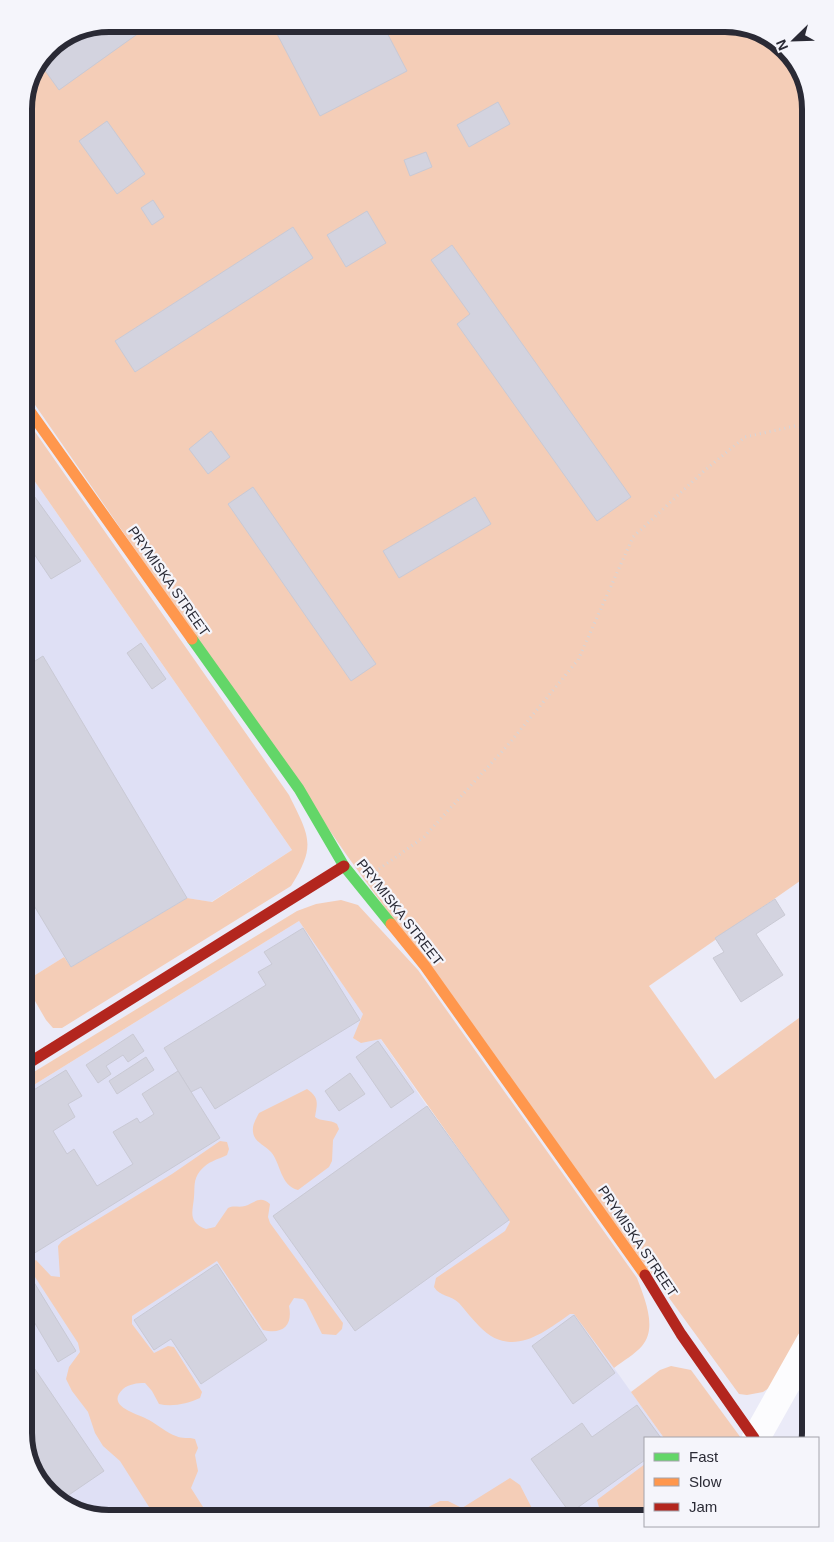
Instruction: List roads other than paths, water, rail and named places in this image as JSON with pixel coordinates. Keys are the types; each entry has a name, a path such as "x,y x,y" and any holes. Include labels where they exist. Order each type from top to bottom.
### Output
{"street":[{"name":"PRYMISKA STREET","path":"33,415 299,789 344,866 424,966 636,1259 681,1334 754,1437"},
{"path":"32,1061 344,866"},
{"path":"756,1437 802,1356"}]}
